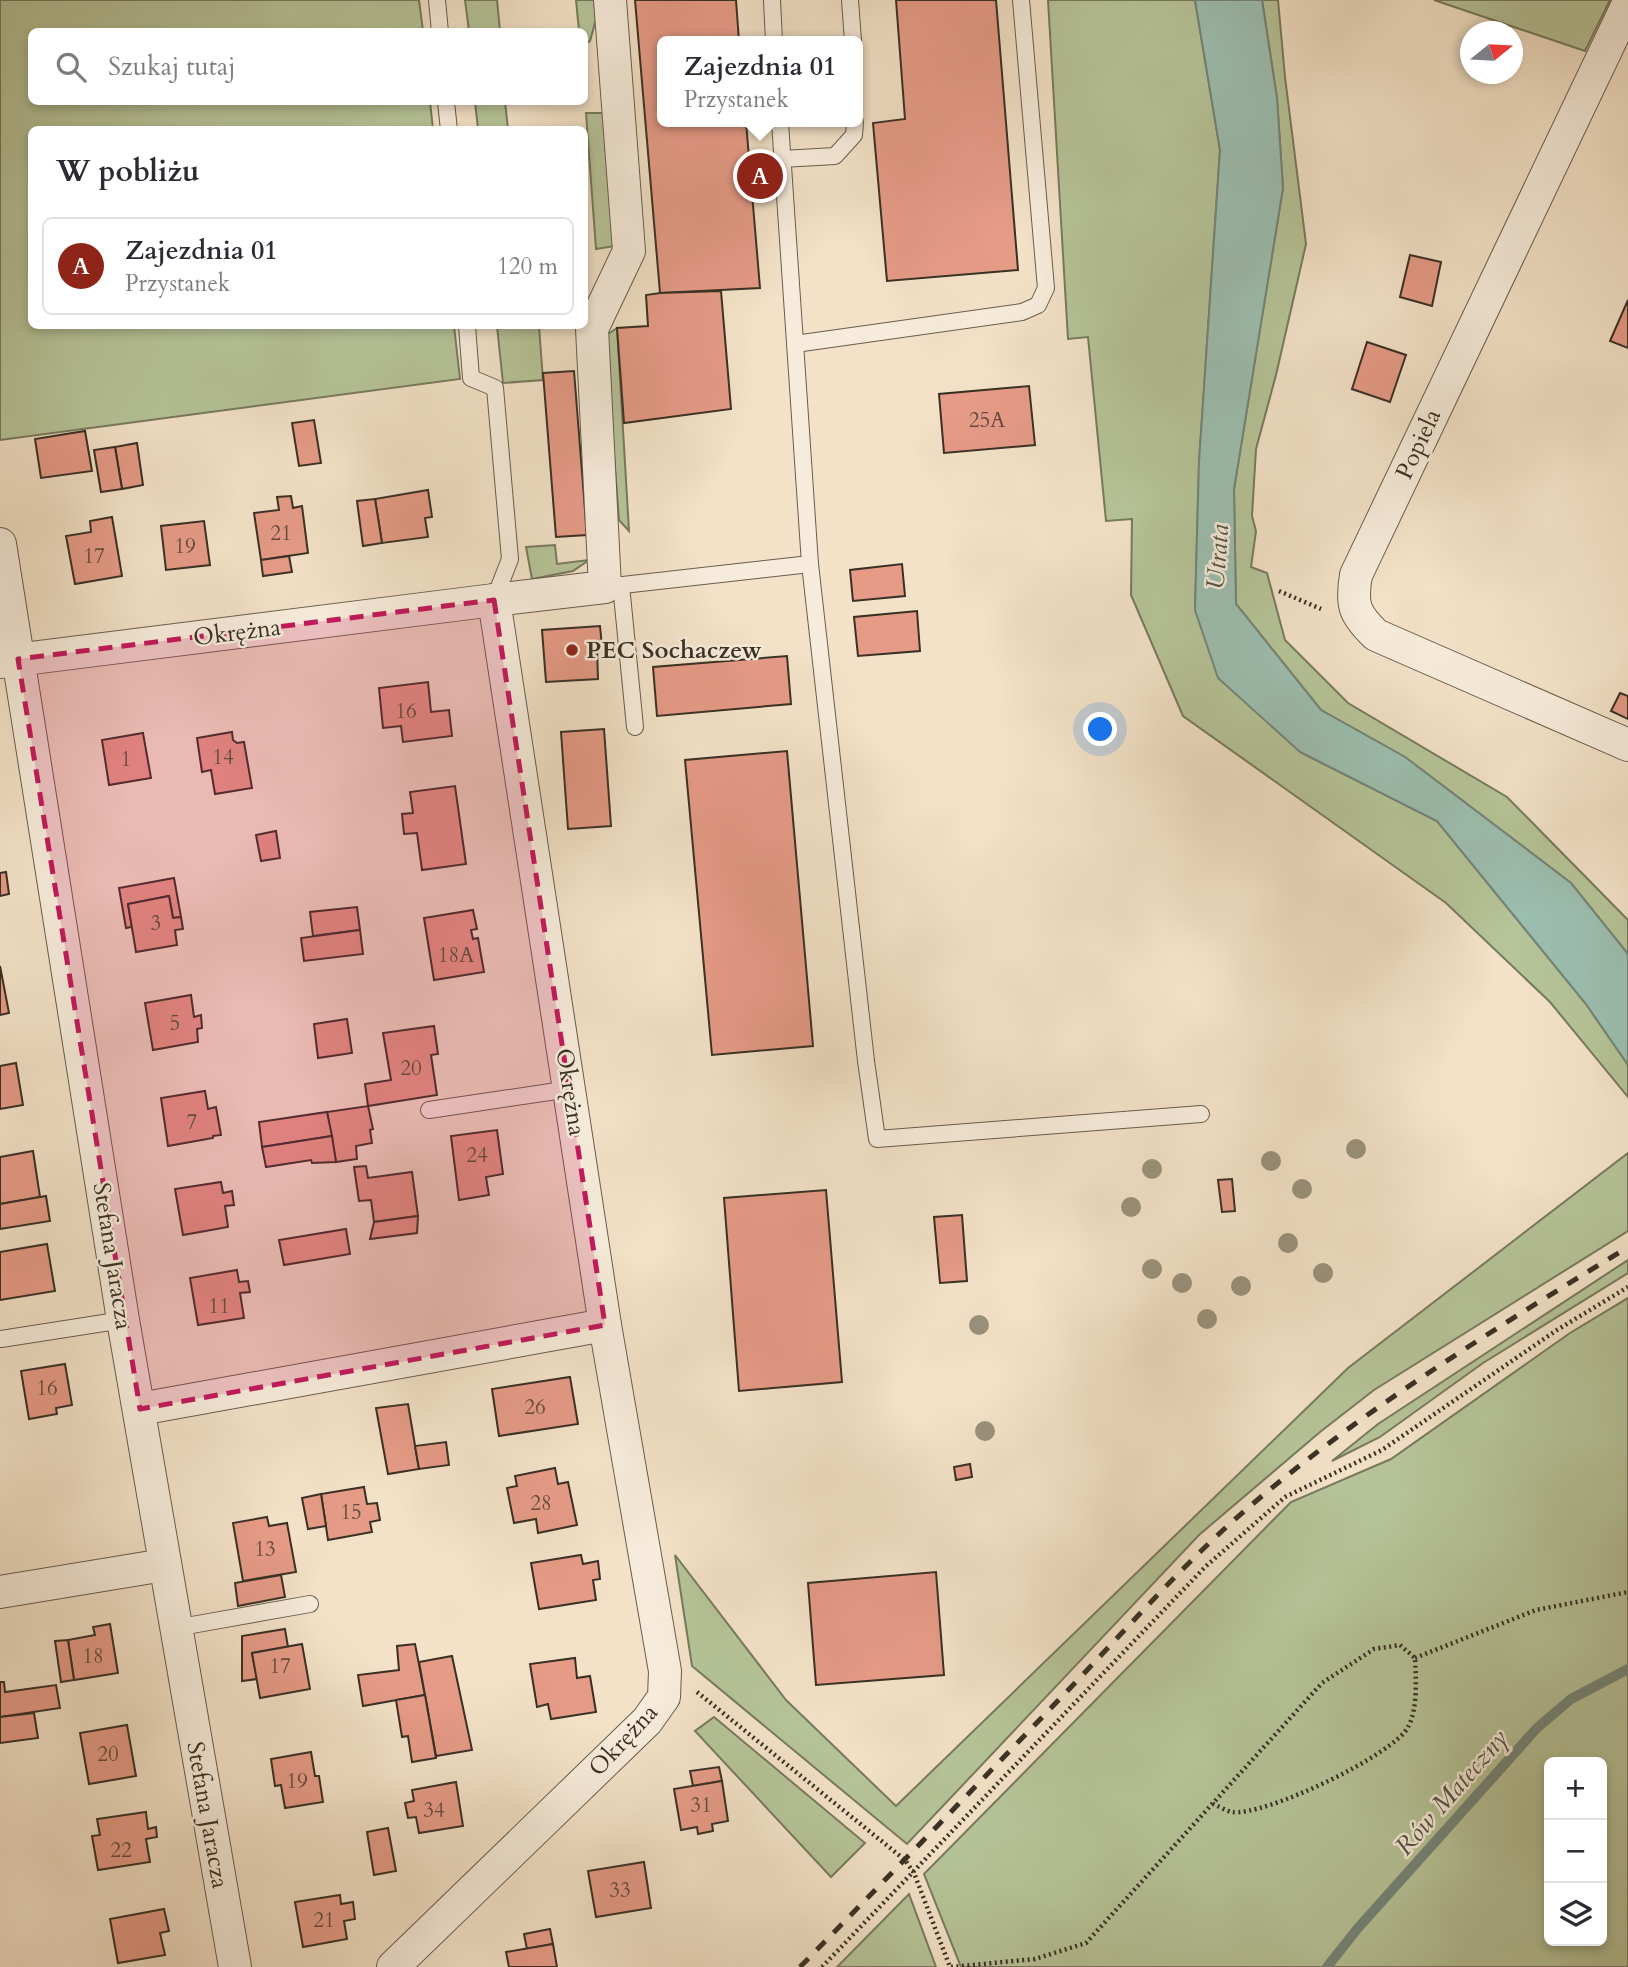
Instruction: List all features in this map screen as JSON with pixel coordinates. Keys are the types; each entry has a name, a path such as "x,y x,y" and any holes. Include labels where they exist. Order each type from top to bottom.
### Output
{"street":[{"path":"494,600 613,586 592,329 629,251 610,0"},
{"name":"Popiela","path":"1357,609 1352,598 1356,575 1628,4"},
{"name":"Stefana Jaracza","path":"0,544 9,660 235,1967"},
{"name":"Okrężna","path":"9,660 494,600 605,1325 665,1671 664,1697 647,1721 393,1967"},
{"path":"1357,609 1362,622 1376,635 1628,745"},
{"path":"140,1409 605,1325"},
{"path":"0,1592 164,1565"}],"lane":[{"path":"437,0 440,28"},
{"path":"772,0 774,36"},
{"path":"850,0 853,36"},
{"path":"795,344 1022,312 1038,305 1046,288 1021,0"},
{"path":"446,105 449,126"},
{"path":"780,127 810,564 877,1139 1200,1114"},
{"path":"782,159 835,156 854,135 855,127"},
{"path":"467,329 471,378 495,388 510,559 494,600"},
{"path":"635,727 613,586 810,564"},
{"path":"429,1110 570,1089"},
{"path":"1,1339 123,1320"},
{"path":"175,1628 310,1604"}],"path":[{"path":"1279,591 1323,610 1357,609"},
{"path":"822,1967 1205,1567 1285,1497 1382,1450 1557,1330 1628,1287"},
{"path":"1415,1658 1536,1610 1628,1592"},
{"path":"664,1697 698,1692 905,1860 914,1873 951,1967 1035,1959 1086,1943 1322,1683 1374,1649 1400,1645 1415,1658 1417,1689 1408,1728 1375,1758 1286,1801 1234,1813 1213,1804"}],"highlighted area":[{"path":"494,600 605,1325 140,1409 18,659"}],"shaded area":[{"path":"0,0 419,0 423,28 28,28 28,105 430,105 433,126 28,126 28,329 454,329 460,379 0,440"},
{"path":"465,0 497,0 500,28 469,28"},
{"path":"576,0 595,0 597,16 590,41 588,42 588,28 579,28"},
{"path":"1048,0 1195,0 1220,150 1199,462 1195,610 1300,752 1437,821 1586,1004 1628,1065 1628,1097 1550,1002 1446,903 1183,716 1131,595 1132,519 1106,521 1088,337 1068,339"},
{"path":"1262,0 1278,0 1306,244 1256,449 1252,516 1256,531 1251,567 1267,573 1285,640 1348,703 1507,797 1628,920 1628,954 1571,883 1405,757 1321,710 1236,604 1234,489 1283,188 1277,98"},
{"path":"1434,0 1610,0 1585,51 1523,30 1523,21 1496,21"},
{"path":"475,105 505,105 508,126 478,126"},
{"path":"586,113 603,113 615,246 596,249 588,126"},
{"path":"617,328 629,531 619,520 605,336"},
{"path":"497,329 539,329 543,380 503,383"},
{"path":"555,545 557,564 589,560 573,571 532,579 526,547"},
{"path":"1628,1153 1628,1231 1374,1390 1320,1432 1199,1535 907,1844 692,1666 675,1555 786,1700 896,1806 1348,1368"},
{"path":"1628,1260 1628,1273 1483,1363 1380,1437 1332,1461 1378,1424"},
{"path":"1628,1298 1628,1967 961,1967 924,1874 1291,1502 1391,1459 1570,1333"},
{"path":"714,1717 865,1843 831,1877 695,1731"},
{"path":"909,1894 936,1967 837,1967"}],"water":[{"name":"Utrata","path":"1195,0 1262,0 1277,98 1283,188 1234,489 1236,604 1321,710 1405,757 1571,883 1628,954 1628,1065 1586,1004 1437,821 1300,752 1218,678 1195,610 1199,462 1220,150"}],"building":[{"path":"635,0 736,0 739,36 657,36 657,127 746,127 760,288 660,293"},
{"path":"896,0 996,0 1018,270 887,281 873,123 905,119"},
{"path":"1410,255 1441,262 1432,306 1400,297"},
{"path":"721,291 731,409 624,423 617,328 648,326 646,295"},
{"path":"1628,300 1628,348 1610,341"},
{"path":"1367,342 1406,355 1390,402 1352,389"},
{"path":"574,371 587,535 556,537 543,373"},
{"path":"1029,386 1035,445 944,453 939,394"},
{"path":"314,420 321,463 299,466 292,423"},
{"path":"85,431 92,471 41,478 35,439"},
{"path":"137,443 143,485 122,489 115,447"},
{"path":"115,447 122,489 101,492 94,450"},
{"path":"428,490 432,517 425,518 428,537 382,543 375,499"},
{"path":"291,496 293,508 302,506 308,553 261,560 254,513 279,510 277,497"},
{"path":"375,499 382,543 363,546 357,501"},
{"path":"112,517 122,576 75,584 66,536 91,532 90,521"},
{"path":"204,521 210,565 166,570 161,526"},
{"path":"289,556 292,572 263,576 261,560"},
{"path":"902,564 905,596 853,601 850,570"},
{"path":"917,611 920,651 858,656 854,617"},
{"path":"600,626 602,647 597,648 598,679 546,682 542,630"},
{"path":"787,656 791,704 657,716 653,667"},
{"path":"428,682 431,712 449,710 452,736 403,742 401,726 383,728 379,688"},
{"path":"1620,693 1628,696 1628,719 1611,711"},
{"path":"604,729 611,826 568,829 561,732"},
{"path":"232,732 233,740 237,743 244,742 252,788 215,794 211,770 202,772 197,738"},
{"path":"143,733 151,778 109,785 102,740"},
{"path":"787,751 813,1046 712,1055 685,760"},
{"path":"455,786 466,864 422,870 417,833 404,834 402,814 413,813 410,792"},
{"path":"276,831 280,858 261,861 256,835"},
{"path":"6,872 9,894 0,896 0,873"},
{"path":"174,878 181,917 173,918 169,896 128,904 132,927 126,928 119,888"},
{"path":"169,896 173,918 181,917 183,929 175,930 177,945 136,952 128,904"},
{"path":"357,907 360,930 313,936 310,912"},
{"path":"473,910 477,929 471,930 473,939 478,938 484,972 434,980 424,918"},
{"path":"360,930 363,954 304,961 301,938"},
{"path":"0,966 9,1013 0,1015"},
{"path":"191,995 194,1017 201,1015 202,1028 197,1029 198,1042 153,1050 145,1003"},
{"path":"347,1019 352,1053 318,1058 314,1024"},
{"path":"434,1026 438,1054 431,1055 437,1095 368,1106 365,1084 391,1080 383,1033"},
{"path":"16,1063 23,1105 0,1109 0,1066"},
{"path":"205,1091 208,1109 216,1107 221,1135 168,1146 161,1098"},
{"path":"368,1106 373,1129 370,1130 372,1143 356,1146 357,1159 336,1162 327,1112"},
{"path":"327,1112 332,1136 262,1147 259,1122"},
{"path":"497,1130 503,1174 486,1177 489,1195 459,1200 451,1136"},
{"path":"332,1136 336,1162 312,1163 311,1160 266,1167 262,1147"},
{"path":"33,1151 40,1197 0,1204 0,1157"},
{"path":"366,1166 368,1178 412,1172 418,1216 374,1222 371,1200 359,1201 354,1167"},
{"path":"1232,1179 1235,1211 1222,1212 1218,1180"},
{"path":"221,1182 223,1193 232,1191 234,1205 225,1206 228,1227 183,1235 175,1189"},
{"path":"826,1190 842,1382 739,1391 724,1198"},
{"path":"46,1196 50,1221 0,1229 0,1204"},
{"path":"962,1215 967,1281 940,1283 934,1217"},
{"path":"418,1216 417,1233 370,1239 374,1222"},
{"path":"346,1229 350,1254 284,1265 279,1240"},
{"path":"47,1244 55,1291 0,1300 0,1252"},
{"path":"237,1270 239,1282 248,1281 250,1292 240,1293 244,1318 198,1325 190,1278"},
{"path":"65,1364 72,1405 56,1408 57,1414 29,1419 21,1371"},
{"path":"570,1377 578,1424 499,1436 492,1389"},
{"path":"408,1404 419,1469 388,1474 376,1408"},
{"path":"446,1442 449,1465 419,1469 415,1446"},
{"path":"970,1464 972,1477 956,1480 954,1467"},
{"path":"555,1468 558,1484 568,1482 577,1525 538,1533 536,1519 514,1523 507,1488 517,1486 515,1476"},
{"path":"364,1487 367,1504 377,1503 380,1520 370,1522 372,1532 328,1540 321,1494"},
{"path":"321,1494 326,1526 308,1529 302,1498"},
{"path":"267,1517 269,1526 287,1523 296,1572 243,1581 233,1523"},
{"path":"581,1555 583,1564 598,1561 600,1579 593,1580 596,1600 539,1609 531,1563"},
{"path":"936,1572 944,1675 816,1685 808,1583"},
{"path":"281,1575 285,1597 238,1606 235,1583"},
{"path":"110,1624 118,1673 74,1680 68,1640 95,1635 93,1627"},
{"path":"285,1629 288,1647 252,1653 257,1679 242,1681 242,1636"},
{"path":"68,1640 74,1680 61,1682 55,1641"},
{"path":"302,1644 310,1689 260,1698 252,1653"},
{"path":"415,1644 425,1695 363,1706 358,1675 399,1670 397,1646"},
{"path":"452,1656 472,1750 436,1756 419,1662"},
{"path":"575,1658 577,1678 590,1676 596,1712 551,1719 548,1704 537,1707 530,1664"},
{"path":"0,1682 4,1682 5,1692 56,1685 60,1708 0,1717"},
{"path":"425,1695 436,1758 412,1762 408,1736 402,1737 396,1700"},
{"path":"34,1713 38,1738 0,1743 0,1717"},
{"path":"127,1725 136,1776 89,1784 80,1733"},
{"path":"311,1752 315,1776 319,1776 323,1802 285,1808 281,1785 275,1786 271,1759"},
{"path":"719,1767 722,1781 693,1786 690,1771"},
{"path":"722,1781 728,1821 712,1824 713,1831 698,1834 697,1827 681,1830 674,1789"},
{"path":"456,1782 463,1826 419,1833 416,1817 408,1818 405,1803 414,1801 412,1790"},
{"path":"146,1812 148,1829 156,1827 157,1837 146,1839 150,1862 98,1870 92,1836 100,1835 97,1819"},
{"path":"388,1828 396,1871 374,1875 367,1832"},
{"path":"644,1862 651,1908 596,1917 588,1871"},
{"path":"340,1895 341,1904 353,1902 355,1919 344,1921 347,1939 303,1947 295,1902"},
{"path":"164,1909 169,1931 160,1933 165,1955 118,1963 110,1919"},
{"path":"550,1929 553,1944 527,1949 524,1934"},
{"path":"553,1944 557,1967 509,1967 506,1952"}],"waterway":[{"name":"Rów Mateczny","path":"1327,1967 1358,1928 1537,1728 1571,1699 1628,1669"}],"railway":[{"path":"800,1967 1181,1571 1249,1507 1339,1435 1386,1402 1482,1338 1628,1247"}],"place":[{"name":"Zajezdnia 01","path":"760,176"},
{"name":"PEC Sochaczew","path":"572,650"}]}
